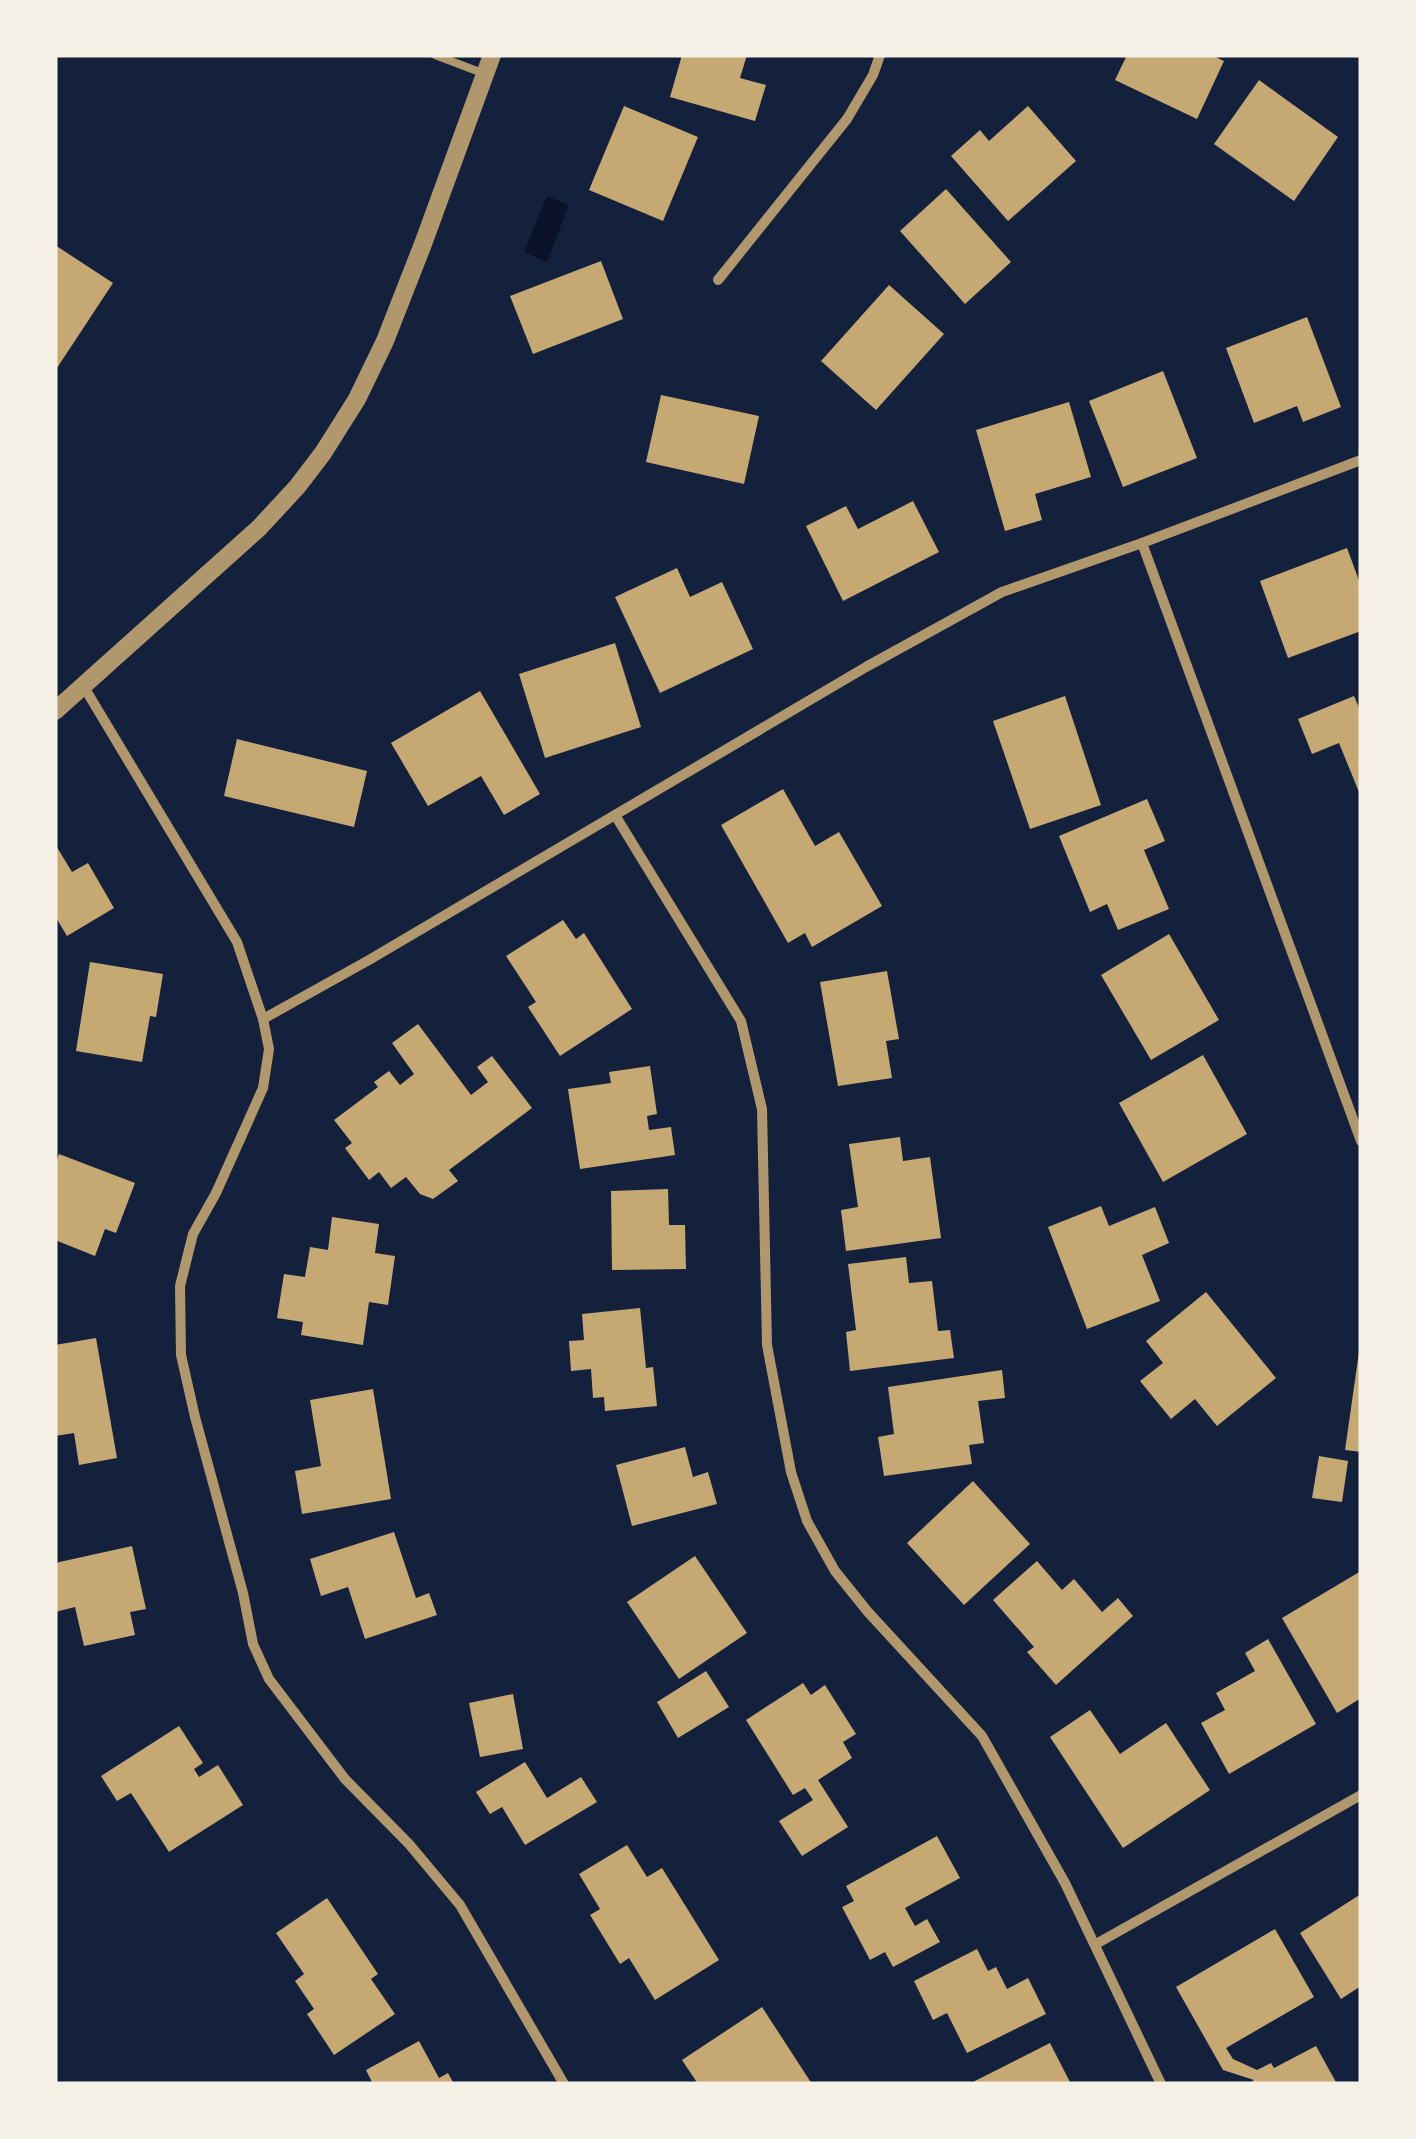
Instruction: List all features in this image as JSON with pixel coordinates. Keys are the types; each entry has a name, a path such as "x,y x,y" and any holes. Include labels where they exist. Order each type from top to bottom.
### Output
{"street":[{"path":"55,711 259,528 323,453 385,341 492,55"},
{"path":"718,280 848,119 873,76 880,55"},
{"path":"263,1019 866,667 1002,592 1361,460"},
{"path":"1142,543 1361,1141"},
{"path":"84,687 237,942 270,1049 264,1088 193,1234 180,1286 181,1355 254,1644 270,1678 345,1779 409,1844 460,1905 564,2084"},
{"path":"615,815 740,1021 762,1108 767,1345 791,1472 807,1521 835,1571 868,1612 982,1736 1096,1944 1162,2084"},
{"path":"1096,1944 1361,1795"}],"lane":[{"path":"436,55 485,74"}],"water":[{"path":"547,196 569,205 547,262 524,252"}],"building":[{"path":"682,55 747,55 740,78 766,85 755,121 670,97"},
{"path":"1127,55 1211,55 1224,61 1197,119 1115,80"},
{"path":"1259,80 1338,137 1294,201 1214,144"},
{"path":"624,106 698,137 663,221 589,190"},
{"path":"1028,106 1076,161 1008,221 951,156 980,130 989,141"},
{"path":"946,189 1011,262 965,304 900,231"},
{"path":"55,245 113,283 55,371"},
{"path":"601,261 623,319 533,354 510,296"},
{"path":"889,285 944,334 876,410 821,361"},
{"path":"1307,317 1341,407 1303,422 1297,406 1254,423 1226,348"},
{"path":"1163,371 1197,458 1123,487 1089,401"},
{"path":"661,395 759,416 744,484 646,462"},
{"path":"1069,402 1091,477 1035,494 1042,520 1005,531 976,430"},
{"path":"913,501 939,552 843,601 806,526 846,506 858,529"},
{"path":"1347,548 1361,586 1361,631 1288,658 1260,581"},
{"path":"677,568 690,597 722,582 753,649 660,693 615,597"},
{"path":"615,643 641,727 545,758 519,674"},
{"path":"480,691 540,794 504,815 481,776 428,806 391,743"},
{"path":"1065,696 1101,805 1030,829 993,721"},
{"path":"1354,696 1361,712 1361,797 1339,743 1312,754 1298,719"},
{"path":"237,739 367,771 354,827 224,796"},
{"path":"783,789 815,846 839,832 882,906 812,947 805,933 788,943 721,825"},
{"path":"1147,799 1165,841 1144,850 1169,909 1118,930 1107,904 1090,912 1059,836"},
{"path":"55,844 72,872 88,863 114,908 67,936 55,916"},
{"path":"563,920 576,939 584,933 632,1009 560,1056 528,1007 536,1002 506,956"},
{"path":"1169,934 1219,1020 1151,1060 1101,975"},
{"path":"90,962 163,974 156,1017 150,1016 142,1062 76,1051"},
{"path":"887,971 899,1039 886,1041 892,1078 838,1086 820,982"},
{"path":"418,1024 471,1095 488,1082 477,1067 492,1056 532,1108 449,1170 458,1181 433,1199 420,1194 406,1177 391,1188 379,1172 369,1180 345,1148 352,1143 334,1120 378,1087 374,1082 389,1071 400,1085 414,1074 392,1043"},
{"path":"1203,1055 1247,1134 1163,1182 1119,1103"},
{"path":"650,1066 657,1114 647,1116 649,1130 671,1127 675,1155 580,1169 568,1089 611,1083 609,1072"},
{"path":"900,1137 903,1161 930,1157 941,1238 846,1251 841,1210 858,1207 849,1144"},
{"path":"59,1154 135,1183 116,1233 105,1229 95,1256 55,1240 55,1165"},
{"path":"668,1189 669,1225 685,1225 686,1269 612,1270 611,1191"},
{"path":"1101,1206 1109,1226 1155,1207 1169,1243 1142,1255 1160,1301 1087,1329 1048,1227"},
{"path":"332,1217 379,1224 375,1253 395,1256 388,1305 369,1302 363,1345 301,1335 303,1322 277,1318 284,1274 305,1277 310,1247 328,1250"},
{"path":"906,1257 909,1283 932,1281 938,1331 950,1330 954,1358 850,1371 846,1332 856,1330 848,1264"},
{"path":"1206,1292 1276,1378 1217,1426 1195,1399 1171,1419 1140,1381 1163,1363 1146,1341"},
{"path":"640,1308 646,1368 653,1367 657,1406 605,1411 604,1397 593,1398 591,1369 571,1371 569,1341 584,1340 582,1314"},
{"path":"96,1338 117,1458 79,1465 74,1433 55,1436 55,1345"},
{"path":"1361,1352 1361,1452 1345,1450"},
{"path":"1002,1370 1005,1398 978,1401 984,1443 969,1445 972,1464 884,1476 878,1437 894,1434 888,1387"},
{"path":"373,1389 391,1499 302,1514 295,1471 321,1466 310,1400"},
{"path":"685,1447 693,1477 708,1472 717,1504 632,1526 616,1465"},
{"path":"1319,1456 1348,1461 1342,1502 1312,1498"},
{"path":"973,1481 1030,1544 964,1605 907,1543"},
{"path":"394,1532 416,1598 429,1593 437,1615 365,1639 348,1587 321,1596 310,1559"},
{"path":"132,1546 146,1609 130,1612 135,1635 84,1646 75,1607 55,1612 55,1563"},
{"path":"695,1556 747,1633 679,1679 627,1602"},
{"path":"1037,1561 1062,1590 1074,1579 1102,1612 1118,1598 1133,1616 1056,1685 1027,1652 1034,1647 993,1600"},
{"path":"1361,1571 1361,1698 1337,1713 1282,1618"},
{"path":"1268,1639 1316,1724 1229,1774 1201,1723 1225,1710 1216,1693 1255,1671 1245,1653"},
{"path":"706,1671 729,1707 678,1738 657,1702"},
{"path":"803,1683 811,1695 825,1685 856,1734 843,1742 852,1758 818,1780 848,1827 802,1856 779,1821 813,1800 805,1788 793,1795 746,1720"},
{"path":"513,1694 523,1749 480,1757 469,1703"},
{"path":"1090,1710 1120,1754 1166,1723 1210,1790 1123,1848 1050,1737"},
{"path":"179,1726 203,1763 194,1769 199,1777 218,1765 243,1805 169,1852 131,1793 117,1801 101,1776"},
{"path":"525,1762 547,1798 581,1777 597,1802 525,1845 502,1807 490,1814 476,1792"},
{"path":"937,1836 960,1878 905,1908 915,1926 927,1919 940,1942 893,1967 885,1952 870,1960 842,1907 854,1901 846,1886"},
{"path":"627,1845 647,1877 662,1868 719,1960 655,2000 629,1958 620,1964 590,1915 600,1909 579,1874"},
{"path":"1361,1894 1361,1986 1341,1999 1300,1933"},
{"path":"327,1898 378,1974 371,1979 395,2014 334,2055 307,2014 314,2009 295,1981 304,1974 276,1933"},
{"path":"1275,1929 1314,1997 1226,2048 1233,2059 1257,2070 1271,2063 1274,2068 1316,2046 1337,2084 1248,2084 1254,2080 1223,2070 1176,1987"},
{"path":"977,1949 988,1971 996,1967 1007,1989 1028,1978 1046,2014 967,2053 947,2013 933,2020 914,1981"},
{"path":"762,2007 812,2084 698,2084 682,2060"},
{"path":"419,2041 439,2078 448,2073 454,2084 373,2084 366,2070"},
{"path":"1050,2043 1071,2084 969,2084"}]}
